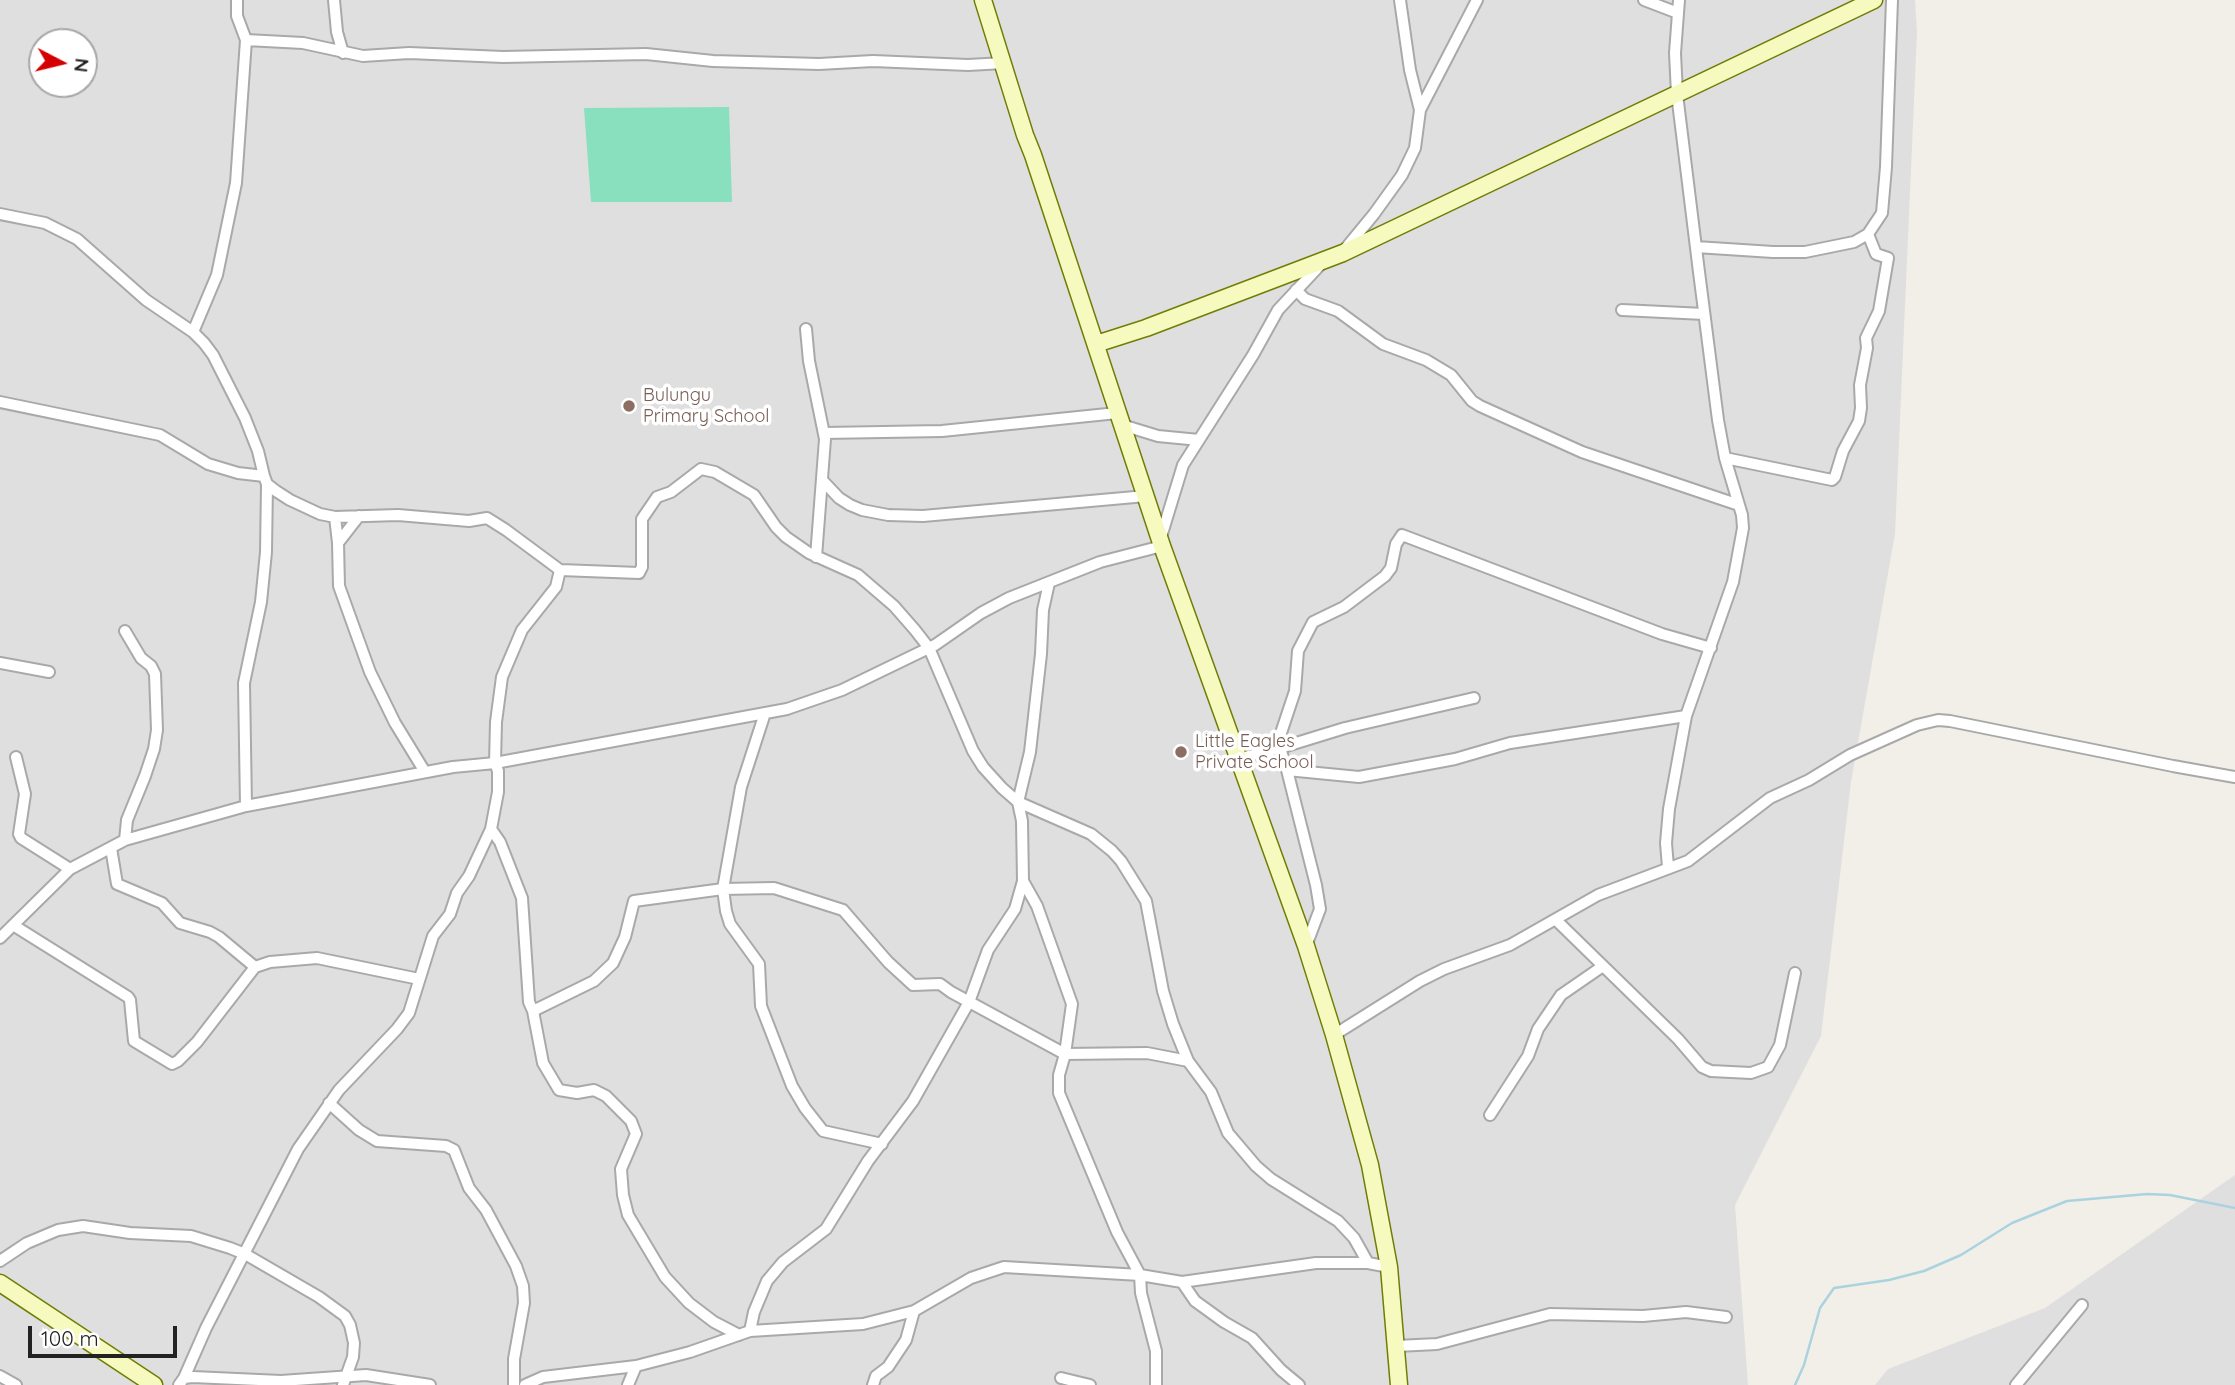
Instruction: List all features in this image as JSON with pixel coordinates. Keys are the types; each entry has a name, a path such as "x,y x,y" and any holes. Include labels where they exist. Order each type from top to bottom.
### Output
{"street":[{"path":"192,332 208,301 217,275 236,183 246,40 237,16 237,0"},
{"path":"334,0 337,32 343,53"},
{"path":"983,0 1024,135 1033,155 1161,541 1306,946 1334,1035 1370,1165 1389,1267 1399,1385"},
{"path":"1400,0 1410,70 1420,110"},
{"path":"1343,253 1402,175 1415,148 1420,110 1477,0"},
{"path":"1644,0 1678,13"},
{"path":"1668,867 1666,843 1669,809 1686,716 1733,582 1743,528 1717,420 1677,93 1675,53 1679,0"},
{"path":"1096,344 1146,328 1343,253 1874,0"},
{"path":"1696,247 1773,253 1805,252 1854,242 1868,234 1882,213 1892,0"},
{"path":"246,40 303,43 363,56 409,53 503,57 646,54 713,61 819,64 873,61 968,65 1004,63"},
{"path":"0,214 45,223 77,239 146,300 192,332 213,355 245,418 266,480 266,552 261,602 244,683 246,806"},
{"path":"1725,458 1832,480 1836,477 1843,451 1861,415 1860,385 1867,348 1866,338 1879,311 1886,274 1888,258 1876,254 1868,234"},
{"path":"1161,541 1183,465 1253,355 1278,310 1324,261"},
{"path":"1296,290 1305,299 1338,311 1383,344 1426,360 1451,375 1472,401 1480,406 1582,452 1739,505"},
{"path":"1622,310 1704,314"},
{"path":"806,329 809,360 824,433 816,557"},
{"path":"0,402 152,433 173,441 208,464 266,480 290,500 320,514 335,517 398,515 469,521 487,518 560,570 639,573 642,568 642,519 657,497 671,492 701,469 715,472 754,495 781,532 816,557 844,567 866,581 894,606 929,648 973,751 983,767 1018,802 1091,834 1112,851 1148,906 1163,991 1188,1060 1208,1086 1228,1133 1271,1179 1338,1221 1354,1238 1368,1263"},
{"path":"824,433 942,431 1120,419 1158,436 1199,440"},
{"path":"822,480 839,498 850,505 888,515 923,516 1146,496"},
{"path":"338,543 359,516"},
{"path":"335,517 338,586 370,672 395,723 425,772"},
{"path":"1306,946 1320,909 1280,748 1281,733 1295,691 1298,651 1313,622 1344,607 1385,576 1391,568 1396,544 1402,535 1662,634 1711,648"},
{"path":"1,934 70,869 125,841 246,806 787,709 842,690 929,648 981,613 1009,598 1161,541"},
{"path":"182,1382 206,1328 298,1149 330,1103 404,1021 433,936 450,914 457,893 469,876 491,829 498,792 498,771 495,763 496,722 502,677 522,630 556,587 560,570"},
{"path":"750,1331 754,1312 767,1281 783,1262 826,1229 868,1161 913,1101 969,1002 988,950 1015,909 1023,881 1022,821 1018,802 1030,752 1041,654 1041,622 1049,583"},
{"path":"125,631 141,658 151,666 155,674 157,730 145,776 127,820 125,841"},
{"path":"0,663 49,672"},
{"path":"1237,759 1358,725 1474,698"},
{"path":"765,713 741,787 723,889 730,924 759,964 761,1006 792,1086 805,1108 823,1131 882,1144"},
{"path":"1287,770 1359,777 1455,759 1510,743 1686,716"},
{"path":"1334,1035 1444,969 1510,945 1598,895 1695,857 1770,798 1809,780 1850,755 1908,728 1938,720 1950,721 2235,776"},
{"path":"16,757 25,794 19,834 21,838 70,869"},
{"path":"491,829 500,842 523,903 528,1002 533,1011 543,1063 559,1090 577,1093 594,1090 606,1096 631,1121 636,1134 621,1168 628,1215 665,1277 689,1303 714,1322 738,1335"},
{"path":"111,848 117,884 162,903 180,923 219,937 255,967"},
{"path":"1023,881 1037,906 1072,1004 1065,1054 1059,1075 1059,1093 1117,1232 1140,1275 1141,1293 1156,1351 1156,1385"},
{"path":"533,1011 594,981 613,962 625,937 635,901 723,889 774,888 843,909 888,961 913,985 940,984 1065,1054 1147,1053 1188,1060"},
{"path":"1556,920 1678,1039 1702,1067 1711,1072 1751,1073 1768,1067 1780,1045 1796,973"},
{"path":"13,925 128,997 134,1041 172,1064 197,1042 255,967 271,962 317,958 419,979"},
{"path":"1490,1115 1528,1056 1538,1029 1562,995 1603,966"},
{"path":"330,1103 359,1130 377,1141 446,1146 454,1150 469,1188 485,1210 516,1266 523,1286 524,1303 514,1359 514,1385"},
{"path":"0,1262 27,1242 58,1230 83,1226 137,1234 191,1236 245,1254 319,1297 345,1316 354,1343 353,1357 344,1381"},
{"path":"526,1385 543,1377 636,1366 690,1352 750,1331 863,1324 914,1311 971,1278 1004,1267 1140,1275 1182,1282 1316,1263 1368,1263 1389,1267"},
{"path":"1182,1282 1195,1301 1252,1338 1281,1370 1299,1385"},
{"path":"0,1283 154,1385"},
{"path":"2016,1385 2082,1305"},
{"path":"873,1385 876,1376 888,1367 906,1340 914,1311"},
{"path":"1397,1346 1437,1344 1550,1314 1643,1316 1686,1312 1726,1317"},
{"path":"628,1385 636,1366"},
{"path":"182,1382 204,1377 281,1381 344,1381 386,1377 430,1385"},
{"path":"1061,1378 1090,1385"}],"shaded area":[{"path":"0,0 1915,0 1917,32 1895,534 1851,782 1821,1036 1735,1205 1748,1385 0,1385"},
{"path":"2235,1175 2235,1385 1875,1385 1888,1369 2045,1308"}],"green space":[{"path":"729,107 732,202 591,202 584,108"}],"waterway":[{"path":"1795,1385 1804,1365 1820,1308 1834,1288 1889,1280 1924,1271 1961,1255 2012,1223 2067,1201 2147,1194 2170,1195 2235,1208"}],"place":[{"name":"Bulungu Primary School","path":"629,406"},
{"name":"Little Eagles Private School","path":"1181,752"}]}
